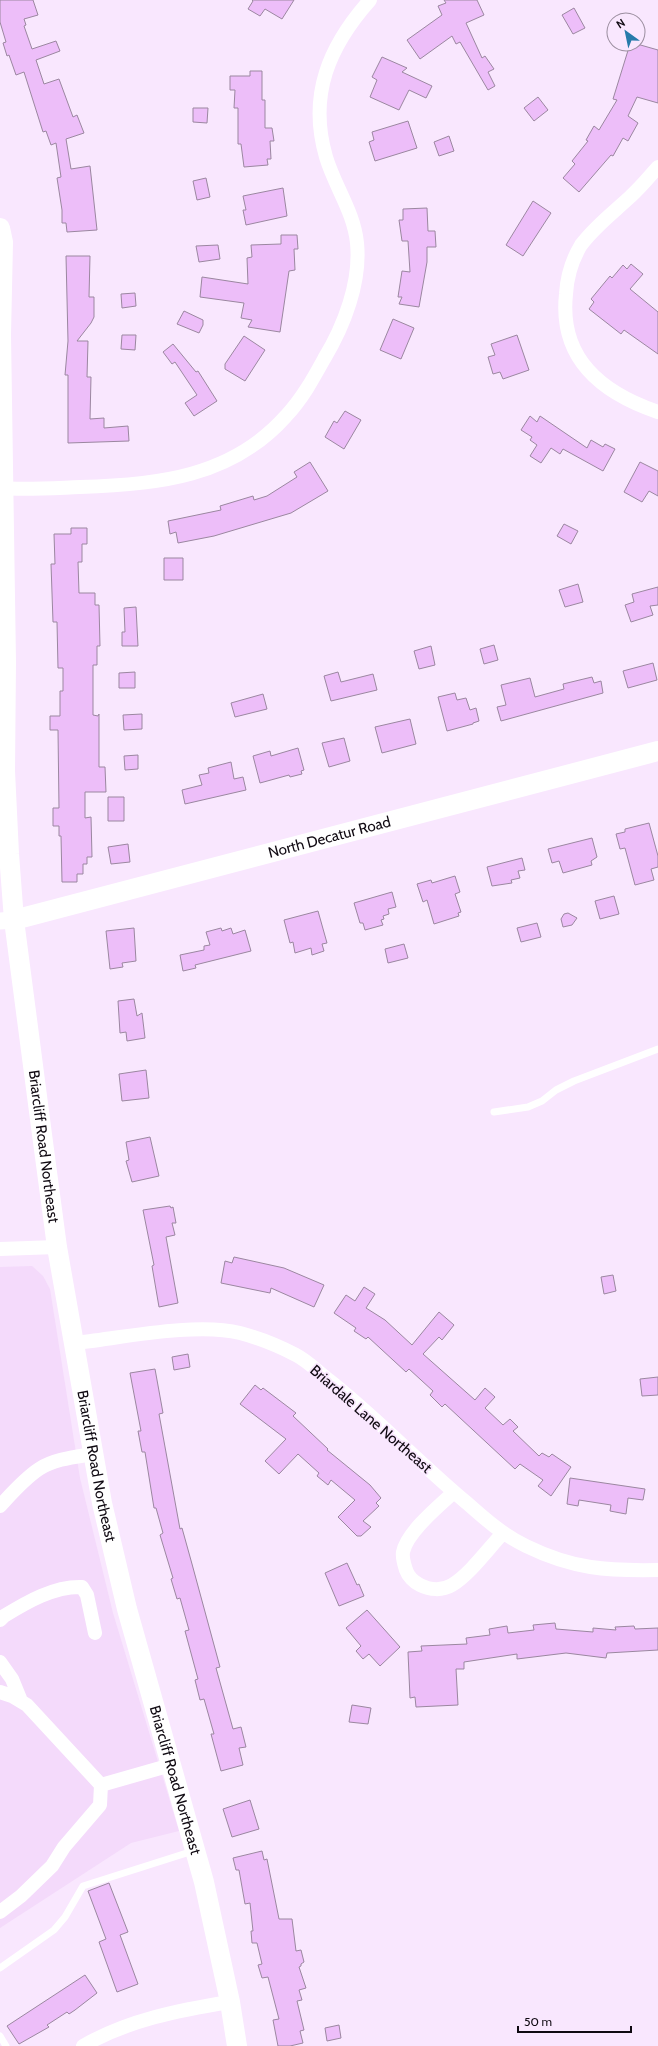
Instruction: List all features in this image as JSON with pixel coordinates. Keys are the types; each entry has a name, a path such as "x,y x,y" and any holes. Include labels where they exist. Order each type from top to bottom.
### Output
{"main road":[{"name":"Briarcliff Road Northeast","path":"0,228 3,242 1,335 2,488 6,662 5,771 7,921 57,1247 75,1343 93,1454 114,1560 196,1850 230,2002 237,2046"},
{"name":"North Decatur Road","path":"7,921 658,751"}],"street":[{"path":"2,488 129,486 155,483 186,476 210,468 252,446 271,432 304,394 329,351 338,331 354,286 357,267 357,244 353,222 326,157 321,126 320,100 331,56 344,32 370,0"},
{"path":"658,167 630,196 601,222 581,246 570,271 565,300 566,328 569,341 583,364 610,390 629,402 658,412"},
{"path":"0,1249 57,1247"},
{"name":"Briardale Lane Northeast","path":"75,1343 180,1331 214,1330 239,1333 261,1340 297,1355 343,1391 454,1492 503,1533 525,1546 574,1564 596,1569 658,1570"},
{"path":"0,1506 22,1483 39,1469 60,1460 93,1454"},
{"path":"454,1492 408,1540 403,1551 403,1561 407,1573 416,1582 428,1589 441,1589 451,1586 461,1579 503,1533"},
{"path":"0,1620 4,1616 41,1596 70,1587 82,1588 87,1595 95,1633"},
{"path":"0,1662 12,1679 21,1701"},
{"path":"0,1692 21,1701 38,1716 101,1785 100,1805 64,1846 52,1866 21,1896 0,1912"},
{"path":"101,1785 171,1765"},
{"path":"83,2046 131,2024 185,2010 230,2002"}],"lane":[{"path":"494,1112 528,1107 574,1081 658,1049"},
{"path":"0,1968 54,1930 65,1917 83,1886 196,1850"},
{"path":"0,2036 6,2046"}],"shaded area":[{"path":"32,1266 43,1276 50,1289 80,1478 113,1613 179,1831 131,1843 0,1928 0,1267"}],"building":[{"path":"0,0 33,0 38,15 24,19 26,25 24,26 32,49 56,41 60,51 36,60 44,84 59,79 73,117 77,115 84,133 66,139 71,169 90,166 97,230 67,232 66,223 62,223 62,210 57,178 61,177 56,143 51,145 46,131 43,132 24,72 16,75 9,55 7,56 3,43 6,42 0,22"},
{"path":"252,0 294,0 282,19 265,9 260,16 248,9 253,1"},
{"path":"444,0 477,0 484,15 466,23 482,58 485,56 494,69 488,72 495,86 488,90 460,42 456,44 452,36 420,59 407,40 442,15 438,6 446,3"},
{"path":"574,8 585,28 573,34 562,15"},
{"path":"646,47 658,50 658,103 637,97 628,116 638,123 628,141 623,138 613,156 611,155 579,192 563,178 575,164 572,161 588,141 586,140 594,126 599,130 617,100 613,99 628,52 646,52"},
{"path":"382,57 407,68 402,72 432,86 426,98 409,90 399,110 370,97 377,80 372,77"},
{"path":"250,71 262,71 262,100 265,100 265,128 272,128 274,141 270,141 271,159 267,159 268,165 244,167 241,144 238,144 238,108 234,108 235,90 230,90 230,76 250,76"},
{"path":"538,97 548,110 534,121 524,108"},
{"path":"193,108 208,108 207,123 193,122"},
{"path":"408,121 417,148 375,161 369,142 374,140 372,132"},
{"path":"449,136 454,151 439,156 434,142"},
{"path":"206,178 210,197 197,200 193,181"},
{"path":"283,188 287,216 246,225 243,210 246,210 243,196"},
{"path":"533,201 551,213 523,256 506,245"},
{"path":"427,208 428,231 435,231 436,247 427,247 427,262 419,307 399,304 402,297 398,297 402,271 410,272 408,241 402,241 399,220 403,220 403,209"},
{"path":"281,235 297,235 298,249 294,249 295,270 289,271 280,332 248,327 252,320 241,318 244,303 200,297 202,277 248,284 247,258 252,257 251,245 281,244"},
{"path":"218,245 220,259 199,262 196,246"},
{"path":"66,256 90,256 89,297 94,297 94,317 77,341 88,341 87,377 91,377 90,419 104,418 104,428 128,426 129,441 68,443 68,375 65,375 68,341"},
{"path":"631,264 643,274 630,289 658,312 658,354 624,330 621,334 589,309 594,302 591,299 610,276 612,278 623,265 627,269"},
{"path":"135,293 136,306 122,308 121,294"},
{"path":"184,311 203,320 203,325 199,333 177,324"},
{"path":"393,319 414,328 401,359 380,350"},
{"path":"122,335 136,335 135,350 121,349"},
{"path":"517,335 529,370 503,379 500,372 493,374 488,357 495,355 491,344"},
{"path":"244,336 265,350 245,381 225,369 225,364"},
{"path":"173,344 196,372 198,371 217,401 194,416 185,403 197,395 175,362 172,364 163,352"},
{"path":"345,411 361,420 344,449 325,437 334,421 337,423"},
{"path":"530,416 537,422 540,416 587,448 591,440 603,447 605,444 615,449 603,471 563,449 560,454 551,448 541,463 530,456 537,445 530,440 532,437 521,430"},
{"path":"310,462 328,491 291,513 214,536 178,543 176,532 170,534 168,521 221,510 220,506 253,496 254,500 267,496 297,477 294,472"},
{"path":"640,462 658,471 658,496 649,491 642,502 624,492"},
{"path":"564,524 578,531 571,544 557,536"},
{"path":"71,528 87,528 87,544 82,544 82,562 78,562 79,593 95,593 95,605 99,605 100,646 97,646 97,665 93,665 93,715 98,716 99,714 99,767 105,767 106,792 85,792 85,818 91,817 92,857 87,857 87,864 83,864 83,874 77,874 77,882 62,882 61,836 59,836 59,826 53,826 53,808 59,808 58,730 50,730 50,716 60,716 60,691 63,691 63,668 58,668 57,622 53,622 51,564 55,564 54,534 71,534"},
{"path":"164,558 183,558 183,580 164,580"},
{"path":"578,584 583,602 565,607 559,590"},
{"path":"658,587 658,605 650,606 653,615 631,622 625,605 634,602 632,594"},
{"path":"136,607 138,646 122,646 122,632 125,632 124,608"},
{"path":"494,645 498,660 484,664 480,649"},
{"path":"431,646 435,665 419,669 414,651"},
{"path":"653,663 657,680 628,688 623,671"},
{"path":"135,672 135,688 119,688 119,673"},
{"path":"338,672 341,682 373,674 377,690 331,701 324,676"},
{"path":"592,677 594,683 601,681 603,693 501,721 497,707 506,705 501,685 530,678 535,697 564,689 563,684"},
{"path":"455,693 457,700 466,698 470,710 476,708 479,721 447,731 438,697"},
{"path":"263,694 267,709 235,717 231,703"},
{"path":"142,714 142,729 124,730 123,715"},
{"path":"410,719 416,744 382,753 375,727"},
{"path":"344,738 350,761 329,767 322,743"},
{"path":"298,748 304,770 301,771 302,774 290,777 289,775 260,783 253,756 270,751 271,756"},
{"path":"138,755 138,769 125,770 124,756"},
{"path":"231,762 234,779 243,777 246,790 185,804 182,790 202,785 199,775 209,773 208,768"},
{"path":"108,797 124,797 124,821 108,821"},
{"path":"649,823 658,856 658,867 651,869 654,880 635,885 625,848 620,849 616,834 625,832 625,829"},
{"path":"592,838 597,857 591,861 592,865 563,873 559,861 552,863 548,849"},
{"path":"128,844 130,862 111,864 108,847"},
{"path":"522,858 525,870 518,871 520,878 511,880 512,883 492,886 487,867"},
{"path":"455,876 460,892 455,894 461,912 458,913 459,916 434,924 427,900 423,902 417,884 431,880 432,883"},
{"path":"392,892 396,907 388,909 389,914 383,916 384,919 381,920 383,925 365,930 363,923 360,923 354,903"},
{"path":"614,896 619,914 600,919 595,901"},
{"path":"318,911 327,943 322,944 324,951 312,955 311,948 295,953 293,942 290,943 284,920"},
{"path":"568,913 577,918 572,925 563,927 561,919 564,914"},
{"path":"537,923 541,937 521,942 517,928"},
{"path":"134,928 136,961 122,963 123,967 110,969 106,931"},
{"path":"221,928 222,931 231,928 233,934 245,930 251,951 195,965 196,968 183,971 180,955 204,950 204,946 210,945 206,932"},
{"path":"404,944 408,958 388,963 385,949"},
{"path":"134,999 137,1016 142,1013 145,1038 127,1041 126,1032 120,1033 118,1001"},
{"path":"146,1070 149,1098 122,1101 119,1074"},
{"path":"150,1137 159,1176 132,1182 126,1161 129,1160 126,1142"},
{"path":"170,1206 171,1208 173,1207 176,1223 172,1223 175,1235 166,1237 178,1303 159,1307 152,1266 154,1265 143,1210"},
{"path":"234,1257 284,1268 324,1285 314,1307 271,1288 270,1293 221,1283 225,1261 232,1263"},
{"path":"613,1275 616,1291 604,1294 601,1277"},
{"path":"364,1287 375,1294 366,1308 385,1320 412,1345 439,1312 454,1325 442,1340 439,1337 423,1354 475,1400 485,1388 495,1397 485,1408 503,1425 510,1419 518,1427 513,1431 539,1456 542,1453 549,1457 552,1454 571,1467 551,1496 538,1486 543,1480 520,1464 515,1469 445,1404 442,1407 430,1395 433,1391 409,1369 406,1372 368,1337 366,1339 354,1331 356,1328 334,1313 346,1295 355,1301"},
{"path":"188,1354 190,1367 174,1370 172,1357"},
{"path":"155,1369 163,1413 159,1414 180,1529 182,1528 220,1667 216,1668 233,1729 241,1727 246,1747 239,1748 243,1765 221,1771 211,1734 214,1734 204,1699 200,1700 195,1680 198,1679 185,1631 189,1630 180,1598 177,1599 171,1579 173,1578 160,1535 163,1533 156,1508 154,1508 145,1452 142,1452 138,1431 141,1431 130,1373"},
{"path":"658,1377 658,1395 642,1396 640,1379"},
{"path":"255,1385 261,1390 263,1388 296,1413 293,1416 328,1449 327,1450 370,1485 381,1498 376,1503 379,1506 363,1521 371,1527 361,1536 357,1536 338,1517 355,1500 331,1480 328,1485 317,1476 319,1473 298,1454 279,1474 265,1461 286,1439 240,1404"},
{"path":"570,1478 645,1489 643,1500 628,1498 626,1514 610,1511 611,1505 579,1500 578,1506 567,1504"},
{"path":"347,1563 364,1596 339,1606 325,1573"},
{"path":"367,1610 400,1647 380,1666 369,1654 363,1659 356,1651 361,1646 346,1628"},
{"path":"555,1623 556,1629 593,1632 593,1628 616,1630 615,1627 634,1626 635,1629 658,1628 658,1650 607,1653 606,1658 566,1653 517,1659 517,1654 464,1662 464,1669 456,1669 458,1705 416,1707 415,1697 410,1698 408,1652 422,1651 421,1646 467,1644 466,1638 490,1635 489,1629 507,1626 508,1633 534,1630 533,1625"},
{"path":"352,1705 371,1708 368,1724 349,1722"},
{"path":"250,1800 259,1829 232,1837 223,1809"},
{"path":"262,1851 264,1860 267,1859 279,1919 292,1919 296,1951 301,1950 304,1962 299,1967 306,1988 299,1990 302,2000 297,2001 304,2030 300,2031 303,2043 290,2046 278,2046 273,2020 279,2019 268,1977 262,1978 258,1965 262,1964 257,1943 252,1943 251,1931 253,1931 250,1903 245,1904 239,1870 236,1870 233,1858"},
{"path":"109,1883 128,1932 120,1935 138,1984 117,1992 99,1942 106,1939 88,1891"},
{"path":"85,1975 97,1993 69,2014 67,2012 47,2025 49,2027 19,2044 7,2026"},
{"path":"339,2025 341,2038 327,2041 325,2028"}]}
